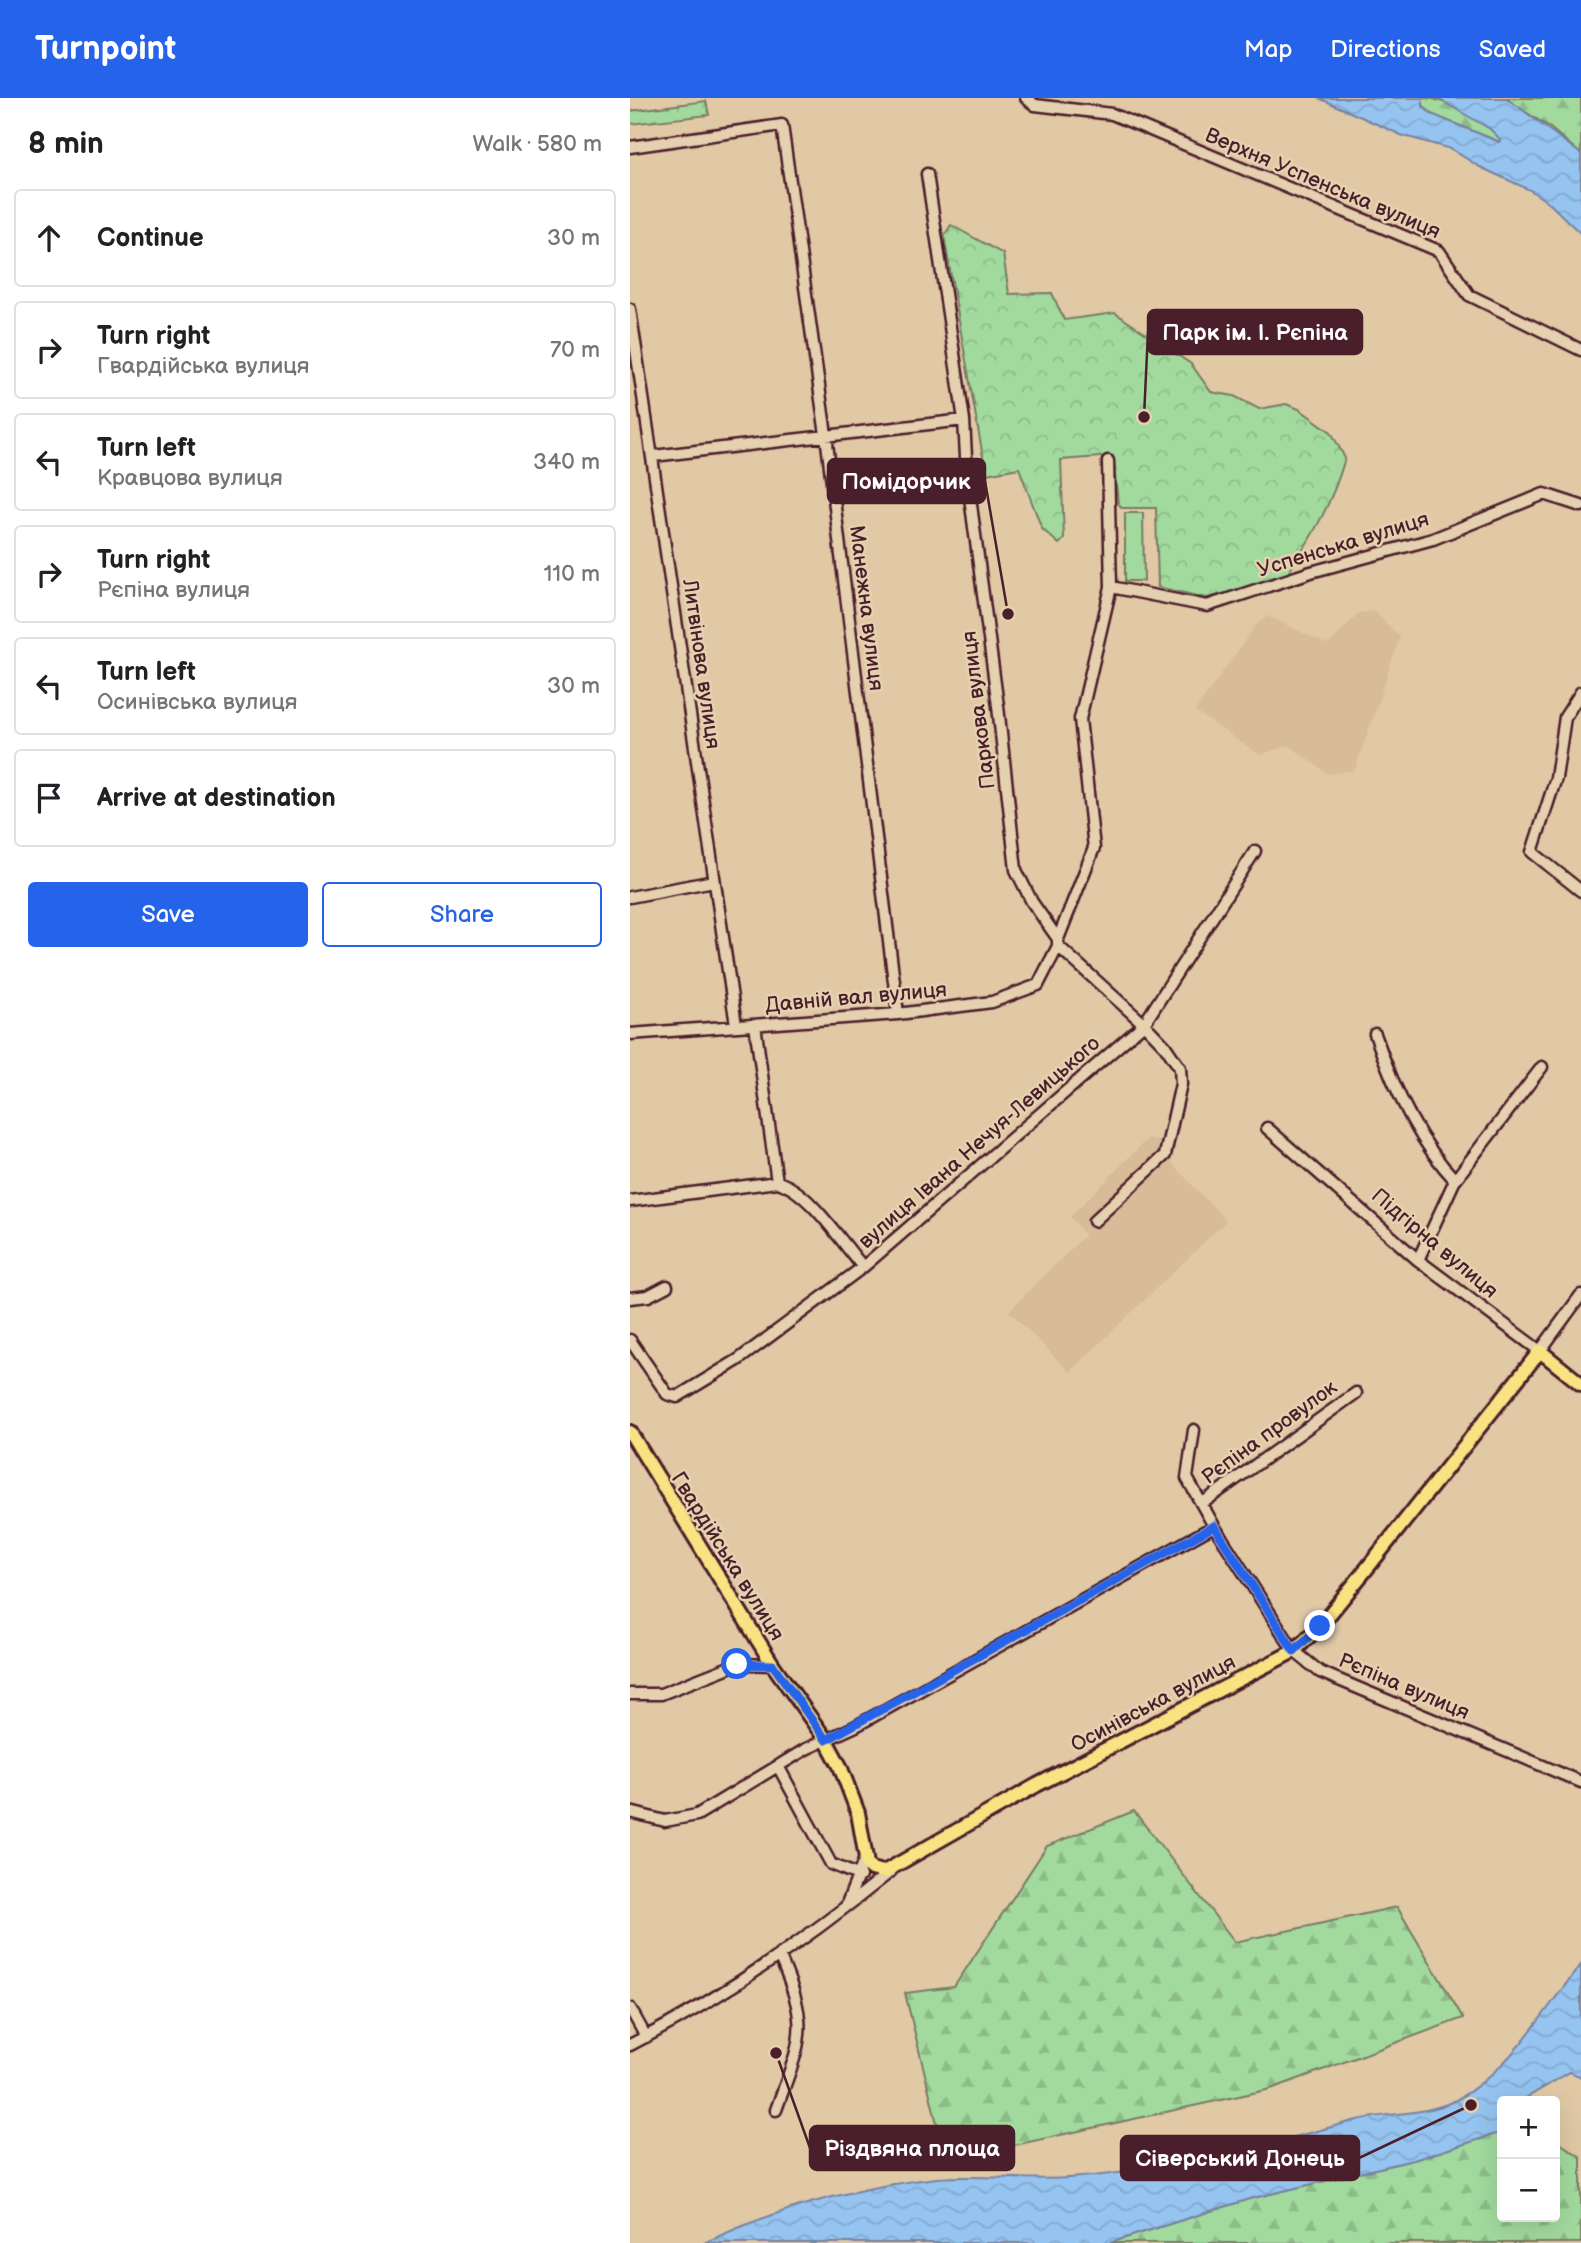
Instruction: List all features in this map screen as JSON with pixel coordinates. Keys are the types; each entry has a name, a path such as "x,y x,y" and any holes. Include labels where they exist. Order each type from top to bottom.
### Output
{"main road":[{"name":"Підгірна вулиця","path":"1540,1351 1581,1384"},
{"name":"Осинівська вулиця","path":"891,1871 1037,1785 1294,1651 1320,1626 1540,1351"},
{"name":"Гвардійська вулиця","path":"630,1432 773,1665 841,1766 858,1813 865,1858"},
{"path":"865,1858 872,1869 891,1871"}],"street":[{"name":"Верхня Успенська вулиця","path":"1026,98 1035,105 1112,114 1438,251 1469,295 1581,350"},
{"name":"Манежна вулиця","path":"630,146 782,125 826,435 898,1014"},
{"name":"Паркова вулиця","path":"927,174 964,420 967,475 998,706 1016,870 1032,902 1058,942 1165,1045 1180,1068 1181,1084 1165,1155 1094,1221"},
{"name":"Литвінова вулиця","path":"630,309 736,1026"},
{"path":"653,456 964,420"},
{"name":"Давній вал вулиця","path":"630,1034 898,1014 992,1002 1038,985 1058,942 1094,848 1080,719 1111,587 1108,461"},
{"name":"Успенська вулиця","path":"1111,587 1207,606 1311,572 1433,538 1544,494 1581,506"},
{"path":"1581,692 1565,717 1556,778 1531,852 1581,891"},
{"name":"вулиця Івана Нечуя-Левицького","path":"630,1340 667,1394 677,1397 705,1382 863,1268 1144,1024 1255,851"},
{"path":"630,897 714,881"},
{"path":"755,1026 777,1182"},
{"path":"1375,1034 1392,1084 1402,1095 1434,1157 1455,1180"},
{"path":"1419,1260 1455,1180 1542,1068"},
{"name":"Підгірна вулиця","path":"1267,1128 1419,1260 1540,1351"},
{"path":"630,1200 777,1182 787,1184 803,1195 863,1268"},
{"path":"630,1298 648,1296 667,1286"},
{"name":"Осинівська вулиця","path":"1540,1351 1581,1295"},
{"name":"Рєпіна провулок","path":"1204,1502 1356,1393"},
{"name":"Рєпіна вулиця","path":"1194,1430 1194,1450 1186,1473 1204,1502 1214,1526 1294,1651 1320,1672 1581,1782"},
{"path":"630,1812 665,1821 683,1820 697,1815 778,1766 1214,1526"},
{"path":"630,1694 668,1692 737,1664 773,1665"},
{"path":"778,1766 831,1864 860,1876"},
{"path":"844,1909 860,1876 865,1858"},
{"name":"Осинівська вулиця","path":"630,2045 779,1955 844,1909 891,1871"},
{"path":"776,2110 801,2031 795,1993 779,1955"},
{"path":"630,2008 646,2037"}],"shaded area":[{"path":"1374,611 1400,637 1355,770 1328,774 1289,745 1260,755 1195,711 1256,625 1268,616 1328,645 1359,613"},
{"path":"1148,1138 1174,1143 1172,1163 1226,1221 1070,1372 1009,1311 1085,1235 1070,1217"}],"green space":[{"path":"1423,98 1443,102 1465,112 1494,132 1501,139 1500,142 1431,114 1423,105"},
{"path":"1504,98 1581,98 1581,154 1549,127"},
{"path":"706,101 709,115 630,124 630,111"},
{"path":"951,225 1003,254 1009,294 1052,293 1064,320 1115,313 1191,364 1211,392 1234,396 1259,409 1286,404 1299,409 1331,432 1345,458 1340,475 1319,523 1282,582 1206,598 1158,587 1156,508 1122,508 1118,503 1113,456 1061,460 1064,539 1059,544 1042,529 1019,468 986,474 944,236"},
{"path":"1125,513 1143,513 1144,581 1125,581"},
{"path":"1134,1811 1235,1942 1397,1907 1463,2018 1271,2089 946,2160 905,1993 954,1987 1047,1846"},
{"path":"1497,2134 1497,2222 1560,2222 1560,2143 1581,2157 1581,2243 1109,2243 1249,2199 1417,2159"}],"water":[{"path":"1319,98 1423,98 1423,106 1431,114 1499,142 1500,139 1490,129 1437,98 1504,98 1512,102 1581,154 1581,234 1549,203 1530,190 1480,167 1451,149 1401,135"},
{"path":"1581,1965 1581,2077 1570,2072 1529,2096 1497,2096 1497,2134 1417,2159 1249,2199 1109,2243 704,2243 788,2210 877,2187 937,2178 1052,2179 1141,2170 1248,2149 1366,2118 1431,2109 1456,2100 1476,2088 1524,2039"}],"place":[{"name":"Парк ім. І. Рєпіна","path":"1144,417"},
{"name":"Помідорчик","path":"1008,614"},
{"name":"Різдвяна площа","path":"776,2053"},
{"name":"Сіверський Донець","path":"1471,2105"}],"route":[{"path":"737,1664 773,1665 826,1740 856,1726 1214,1526 1294,1651 1320,1626"}]}
